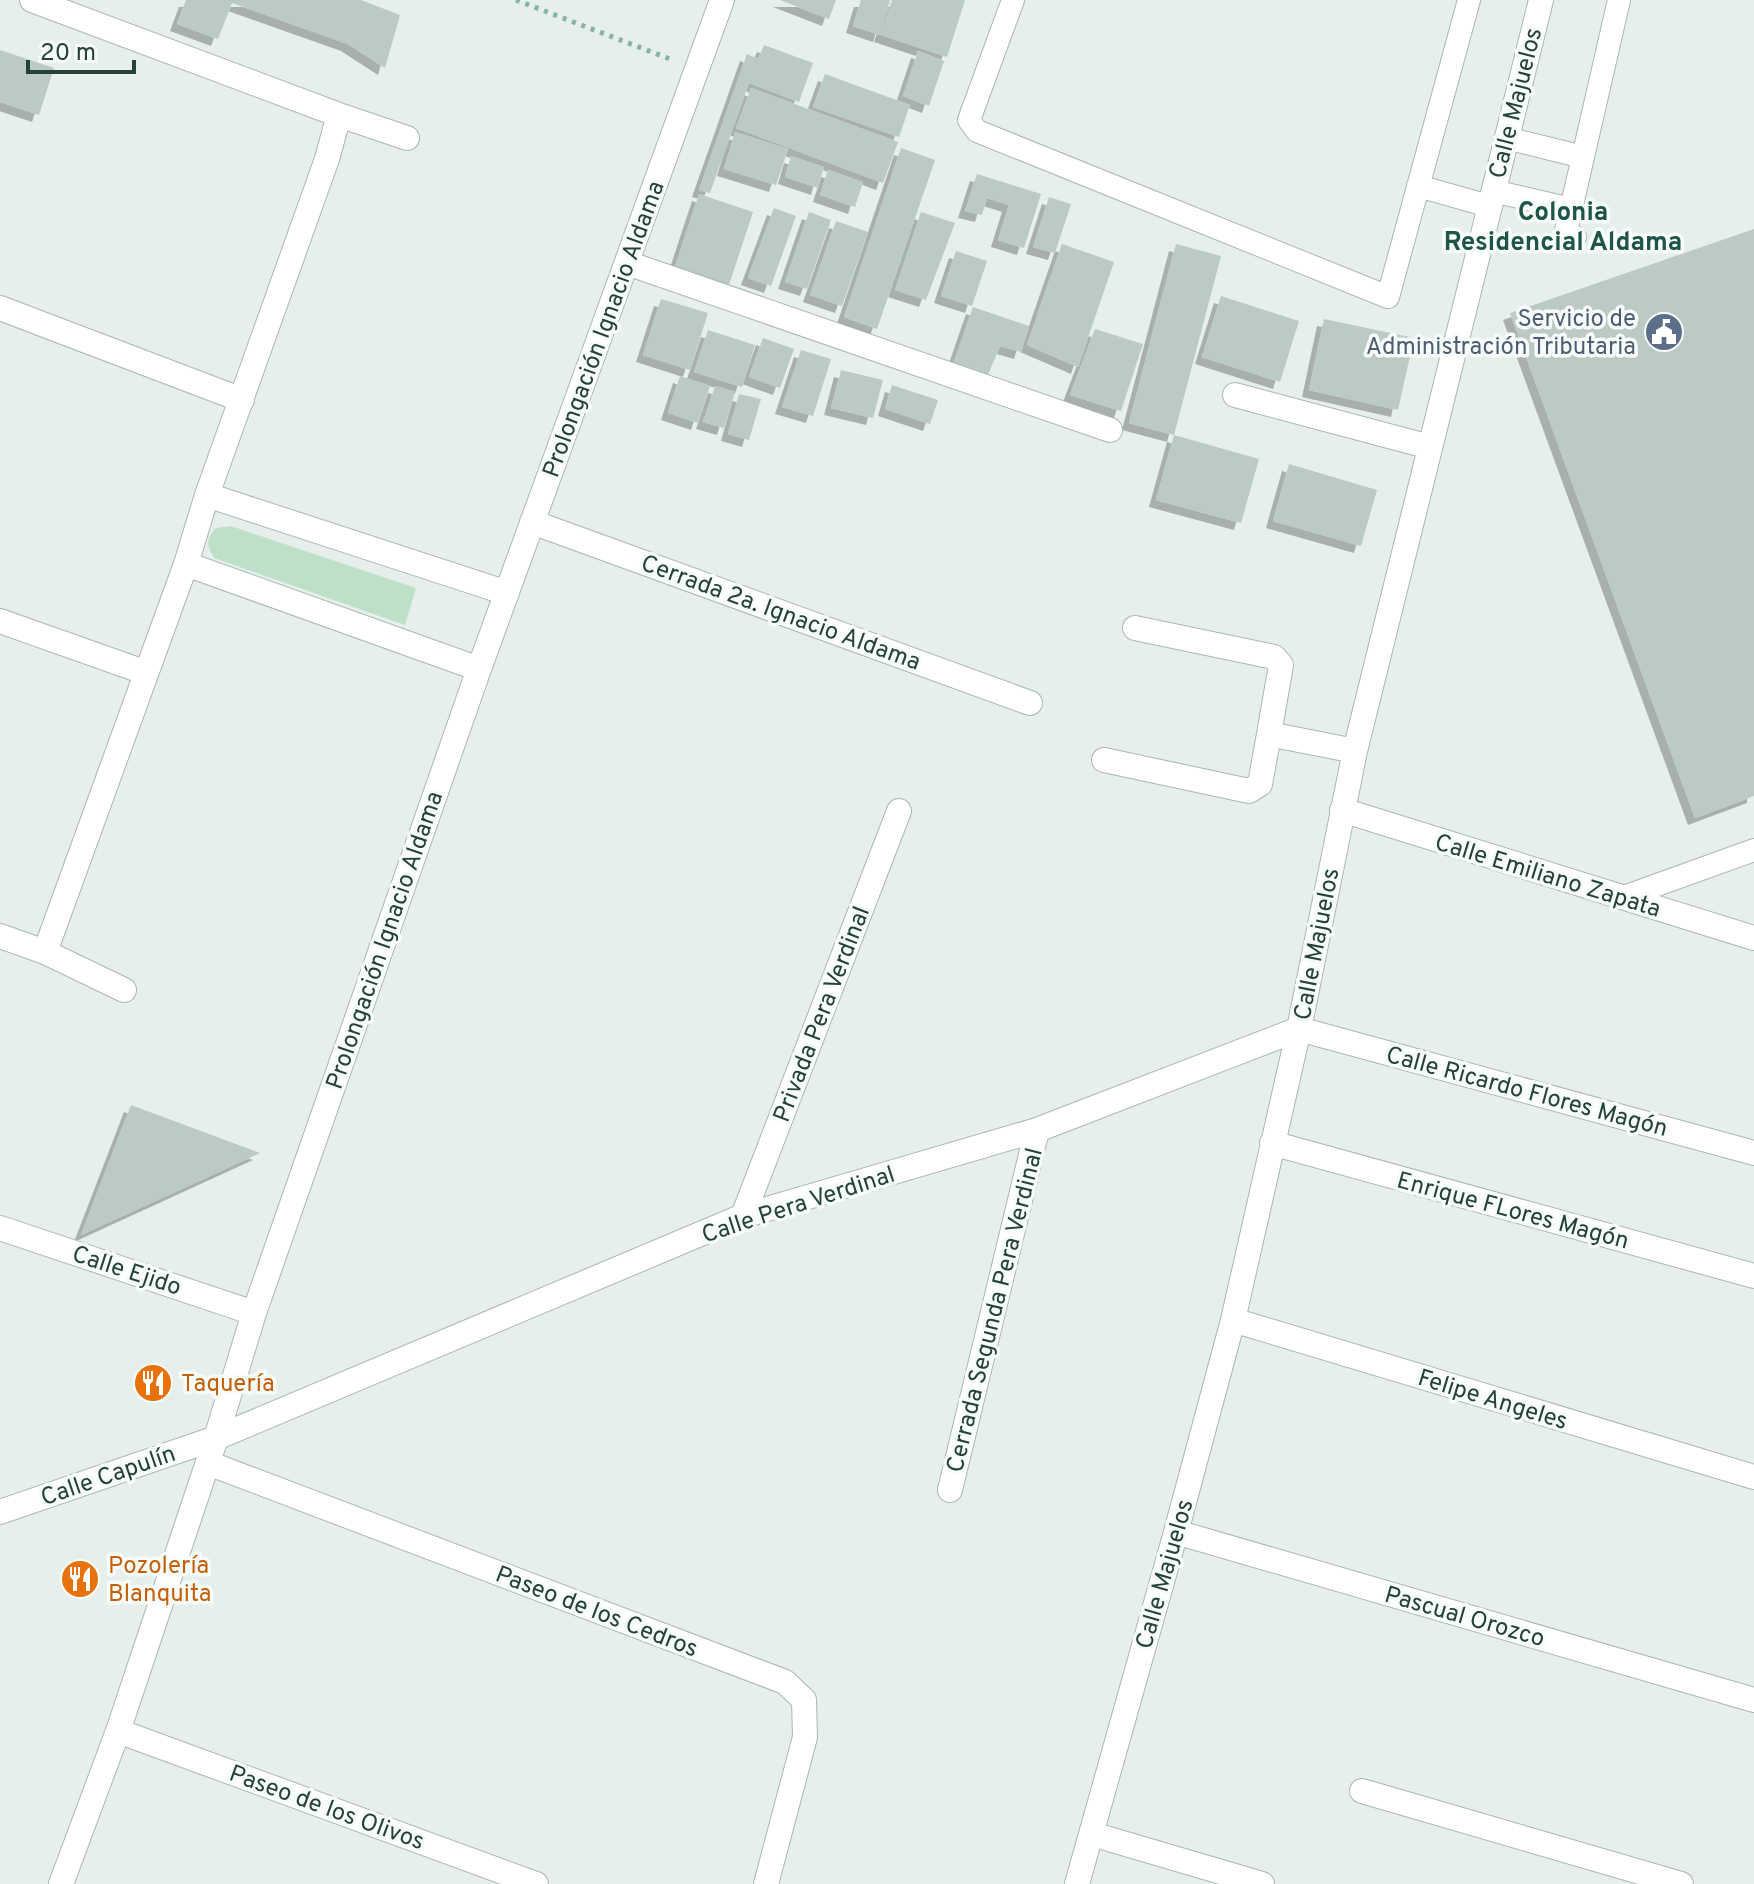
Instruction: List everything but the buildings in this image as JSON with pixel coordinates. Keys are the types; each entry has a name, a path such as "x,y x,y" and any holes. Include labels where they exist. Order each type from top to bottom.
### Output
{"street":[{"path":"32,0 407,138"},
{"name":"Prolongación Ignacio Aldama","path":"61,1884 118,1731 208,1463 254,1313 479,669 722,0"},
{"name":"Calle Majuelos","path":"1077,1884 1233,1320 1299,1029 1355,751 1541,0"},
{"path":"45,952 144,672 186,564 207,495 327,159 339,115"},
{"path":"627,263 1110,430"},
{"path":"0,308 242,400"},
{"path":"1235,395 1430,447"},
{"path":"207,495 507,593"},
{"name":"Cerrada 2a. Ignacio Aldama","path":"532,522 1030,703"},
{"path":"186,564 479,669"},
{"path":"0,621 144,672"},
{"path":"1104,760 1249,791 1260,784 1281,665 1274,657 1135,628"},
{"path":"1269,734 1355,751"},
{"name":"Calle Emiliano Zapata","path":"1342,810 1754,938"},
{"name":"Privada Pera Verdinal","path":"743,1216 899,811"},
{"path":"0,936 45,952 124,990"},
{"name":"Calle Pera Verdinal","path":"216,1438 743,1216 1037,1130 1299,1029"},
{"name":"Calle Ricardo Flores Magón","path":"1299,1029 1754,1153"},
{"name":"Cerrada Segunda Pera Verdinal","path":"950,1490 1037,1130"},
{"name":"Enrique FLores Magón","path":"1272,1143 1754,1276"},
{"name":"Calle Ejido","path":"0,1228 254,1313"},
{"name":"Felipe Angeles","path":"1233,1320 1754,1477"},
{"name":"Calle Capulín","path":"0,1512 216,1438"},
{"name":"Paseo de los Cedros","path":"208,1463 785,1682 804,1700 805,1737 766,1884"},
{"name":"Pascual Orozco","path":"1176,1532 1754,1700"},
{"name":"Paseo de los Olivos","path":"118,1731 536,1884"},
{"path":"1362,1791 1681,1884"},
{"path":"1092,1834 1262,1884"}],"lane":[{"path":"1013,0 969,120 977,131 1388,297 1469,0"},
{"path":"1575,237 1566,231 1619,0"},
{"path":"1506,138 1583,157"},
{"path":"1418,186 1571,209"},
{"path":"1621,898 1754,850"}],"path":[{"path":"516,0 697,69"}],"green space":[{"path":"231,526 416,588 405,625 214,558 208,546 210,536 216,528"}],"place":[{"name":"Servicio de Administración Tributaria","path":"1664,332"},
{"name":"Taquería","path":"153,1383"},
{"name":"Pozolería Blanquita","path":"80,1579"}],"district":[{"name":"Colonia Residencial Aldama","path":"1563,226"}]}
